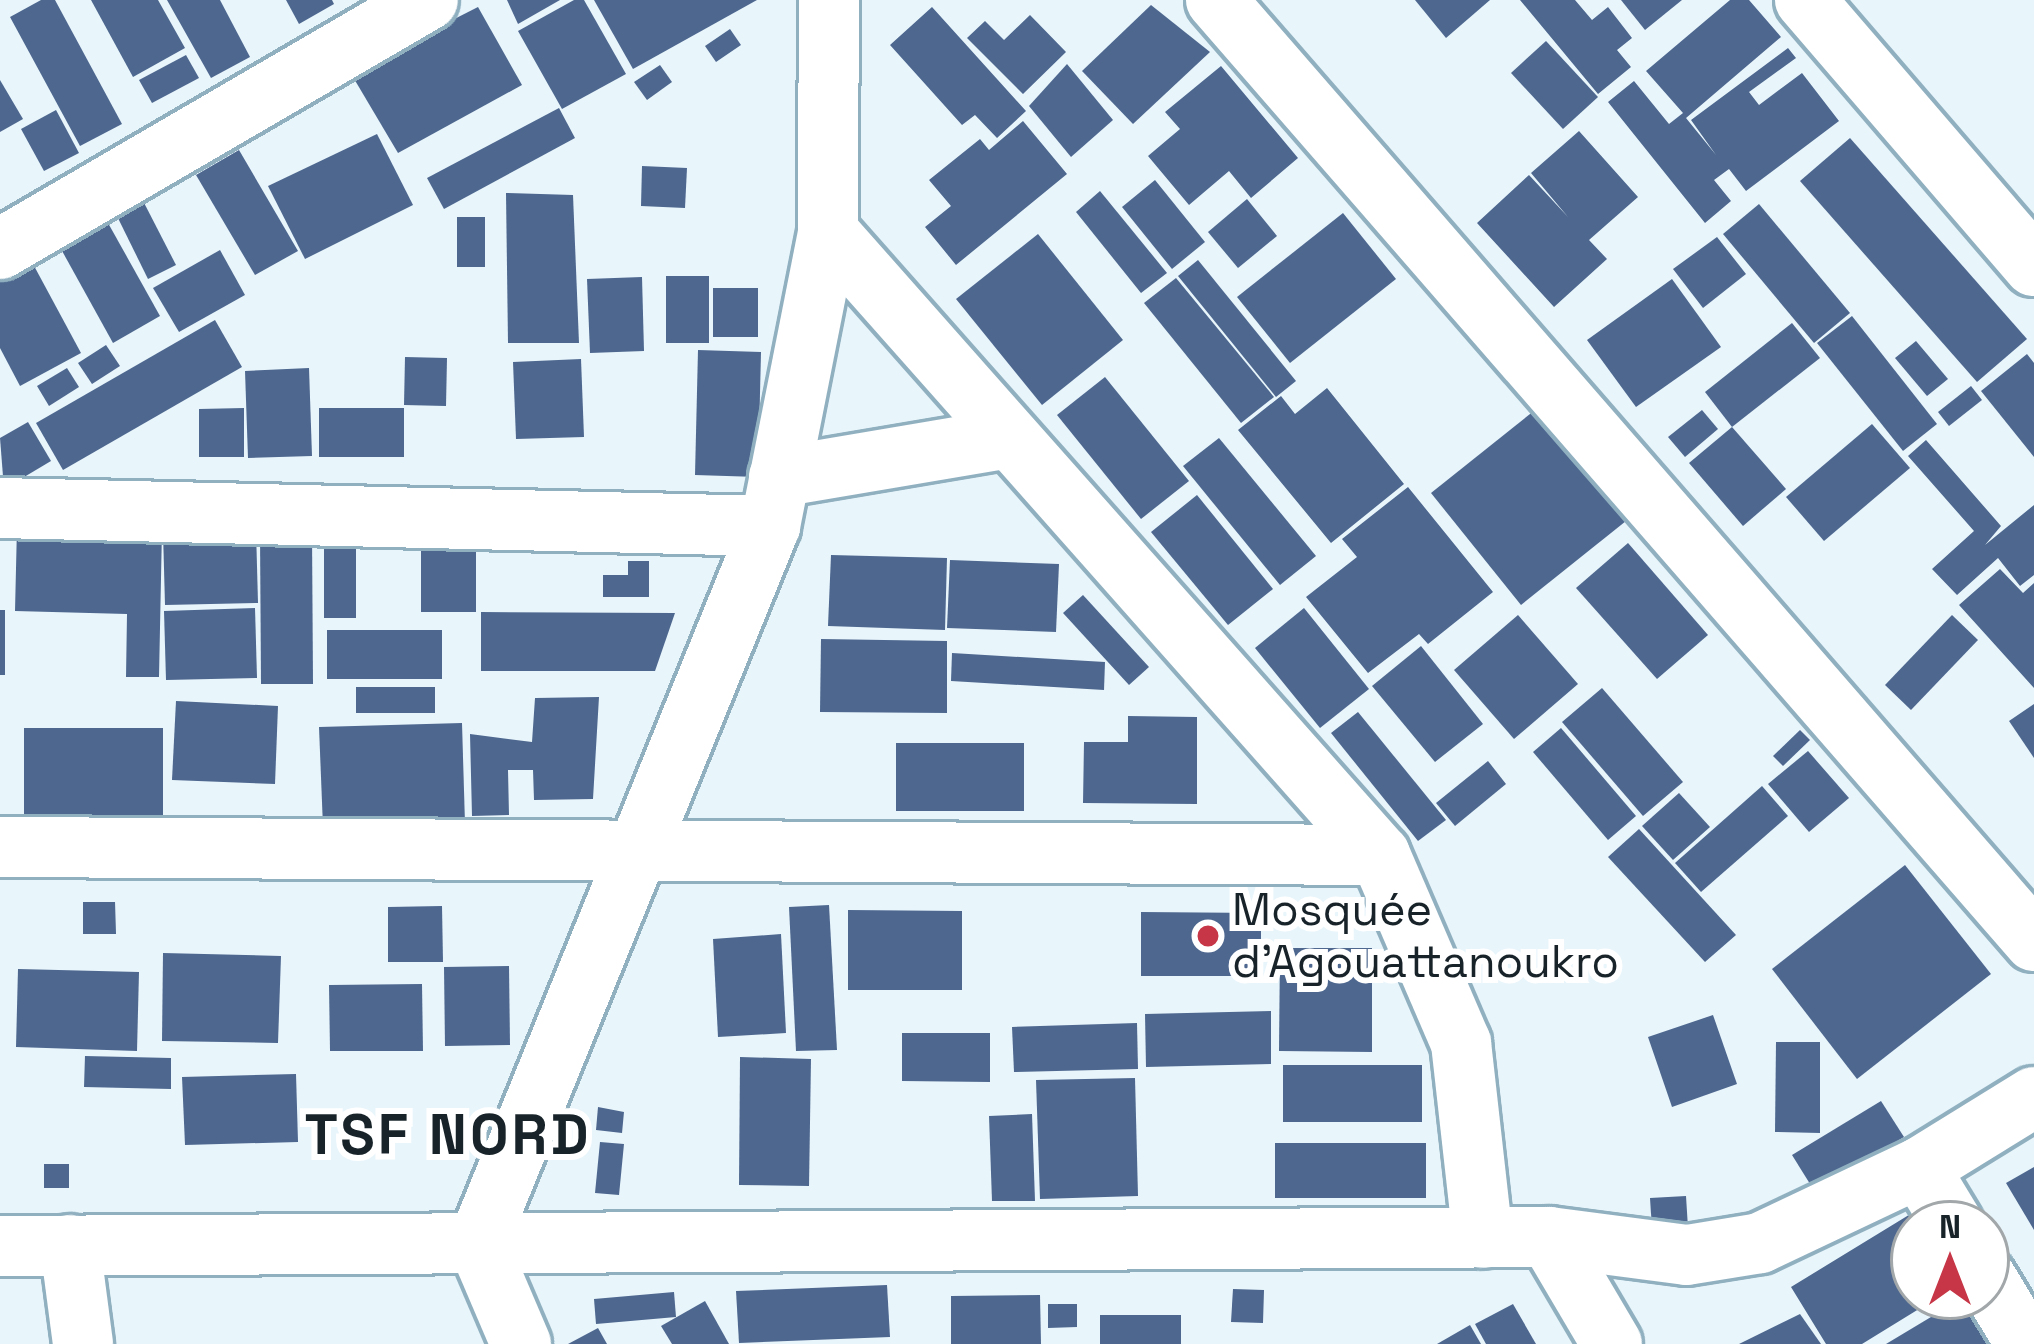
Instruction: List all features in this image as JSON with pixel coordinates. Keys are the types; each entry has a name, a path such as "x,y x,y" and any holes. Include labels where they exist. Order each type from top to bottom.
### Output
{"street":[{"path":"0,248 428,0"},
{"path":"521,1344 478,1244 774,501 828,232 829,0"},
{"path":"1216,0 2034,941"},
{"path":"1805,0 2034,266"},
{"path":"828,232 1380,854 1461,1043 1484,1238"},
{"path":"0,508 774,501 1010,438"},
{"path":"0,847 633,855 1380,854"},
{"path":"0,1246 1549,1237 1687,1255 1760,1244 1919,1168 2034,1097"},
{"path":"1919,1168 1938,1200"},
{"path":"1549,1237 1612,1344"},
{"path":"70,1245 83,1344"},
{"path":"2010,1318 2026,1344"}],"building":[{"path":"41,0 55,0 122,124 80,146 10,17"},
{"path":"91,0 158,0 185,48 133,77"},
{"path":"167,0 220,0 250,57 211,78"},
{"path":"286,0 332,0 334,4 299,24"},
{"path":"507,0 560,0 518,24"},
{"path":"574,0 584,0 626,74 562,109 518,31"},
{"path":"594,0 757,0 633,69"},
{"path":"1415,0 1490,0 1446,38"},
{"path":"1520,0 1575,0 1592,20 1608,7 1632,38 1617,50 1631,67 1598,94"},
{"path":"1621,0 1682,0 1645,30"},
{"path":"1730,0 1749,0 1781,37 1686,118 1716,155 1691,120 1788,48 1796,58 1749,92 1759,105 1802,73 1839,121 1746,191 1729,169 1714,180 1731,201 1705,223 1608,102 1634,81 1669,124 1683,113 1646,71"},
{"path":"1151,5 1210,52 1133,124 1082,71"},
{"path":"478,7 522,85 398,153 350,72"},
{"path":"932,7 1026,111 997,138 975,115 962,125 890,45"},
{"path":"1030,15 1066,52 1023,94 967,38 985,21 1004,40"},
{"path":"730,29 741,45 716,62 705,46"},
{"path":"1546,41 1598,97 1563,129 1511,73"},
{"path":"186,55 199,78 152,103 139,80"},
{"path":"1067,64 1113,120 1071,157 1029,106"},
{"path":"660,65 672,82 647,100 634,82"},
{"path":"1221,66 1298,158 1251,198 1229,171 1189,205 1148,156 1180,129 1165,112"},
{"path":"0,80 23,119 0,132"},
{"path":"559,108 575,138 444,209 427,178"},
{"path":"56,110 79,153 44,171 21,129"},
{"path":"1023,121 1067,174 956,265 925,227 951,206 929,180 980,139 989,150"},
{"path":"1579,131 1638,197 1589,240 1607,259 1554,307 1477,223 1529,175 1568,217 1531,173"},
{"path":"377,134 413,205 305,259 268,186"},
{"path":"1850,138 2027,339 1977,382 1800,181"},
{"path":"239,150 298,251 255,275 196,175"},
{"path":"642,166 687,168 685,208 641,206"},
{"path":"1155,180 1205,242 1172,269 1122,207"},
{"path":"1100,191 1167,273 1141,293 1076,212"},
{"path":"506,193 573,195 579,343 508,343"},
{"path":"140,195 176,265 148,279 113,208"},
{"path":"1247,199 1277,236 1238,268 1208,232"},
{"path":"1759,204 1850,313 1814,343 1723,234"},
{"path":"1343,213 1396,279 1290,363 1237,297"},
{"path":"103,214 160,316 113,343 56,240"},
{"path":"457,217 485,217 485,267 457,267"},
{"path":"1038,234 1123,340 1042,405 956,299"},
{"path":"1717,237 1746,274 1703,308 1673,269"},
{"path":"220,250 245,295 179,332 153,288"},
{"path":"26,251 81,353 20,386 0,348 0,265"},
{"path":"1198,260 1296,381 1276,397 1178,276"},
{"path":"666,276 709,276 709,343 666,343"},
{"path":"642,277 644,351 590,353 587,279"},
{"path":"1176,278 1274,397 1241,423 1144,303"},
{"path":"1672,279 1721,347 1636,407 1587,340"},
{"path":"713,288 758,288 758,337 713,337"},
{"path":"1852,316 1937,424 1903,451 1817,343"},
{"path":"215,320 242,367 63,470 36,423"},
{"path":"1792,323 1820,358 1732,427 1705,392"},
{"path":"1916,341 1948,379 1927,396 1895,358"},
{"path":"106,345 120,366 92,384 78,363"},
{"path":"698,350 761,352 758,477 695,475"},
{"path":"2027,354 2034,363 2034,457 1981,391"},
{"path":"405,357 447,358 446,406 404,405"},
{"path":"581,359 584,437 516,439 513,362"},
{"path":"67,368 79,387 49,406 37,386"},
{"path":"309,368 312,456 248,458 245,371"},
{"path":"1105,377 1189,481 1141,519 1057,415"},
{"path":"1971,386 1982,400 1949,426 1938,412"},
{"path":"1327,388 1404,484 1331,543 1238,430 1281,396 1295,414"},
{"path":"244,408 244,457 199,457 199,409"},
{"path":"319,408 404,408 404,457 319,457"},
{"path":"1535,410 1626,521 1521,605 1431,493"},
{"path":"1702,410 1718,429 1685,457 1668,437"},
{"path":"28,422 51,461 4,489 0,438"},
{"path":"1872,424 1910,468 1824,541 1786,497"},
{"path":"1732,427 1786,489 1743,526 1689,463"},
{"path":"1219,438 1316,556 1280,585 1183,466"},
{"path":"1926,440 2001,526 1985,545 2034,505 2034,575 2020,586 1998,558 1957,595 1932,569 1974,531 1908,456"},
{"path":"1408,487 1493,592 1428,644 1419,634 1368,673 1306,597 1357,557 1342,539"},
{"path":"1197,495 1273,589 1228,625 1151,532"},
{"path":"17,526 162,529 159,677 126,677 127,614 15,611"},
{"path":"256,530 258,603 165,605 163,532"},
{"path":"260,533 312,533 313,684 261,684"},
{"path":"324,536 356,536 356,618 324,618"},
{"path":"421,537 476,537 476,612 421,612"},
{"path":"1628,543 1708,635 1657,679 1576,588"},
{"path":"831,555 947,558 945,630 828,626"},
{"path":"950,560 1059,564 1056,632 947,628"},
{"path":"628,561 649,561 649,597 603,597 603,575 628,575"},
{"path":"2000,569 2023,593 2034,583 2034,688 1959,605"},
{"path":"1083,595 1149,667 1129,685 1063,613"},
{"path":"255,608 257,678 166,680 164,611"},
{"path":"1304,608 1369,689 1320,728 1255,648"},
{"path":"0,610 5,610 5,675 0,675"},
{"path":"481,612 675,613 655,671 481,671"},
{"path":"1518,615 1578,684 1514,739 1454,670"},
{"path":"1952,615 1978,640 1911,710 1885,685"},
{"path":"327,630 442,630 442,679 327,679"},
{"path":"821,639 947,641 947,713 820,712"},
{"path":"1421,646 1483,724 1435,762 1372,686"},
{"path":"952,653 1105,662 1104,690 951,681"},
{"path":"356,687 435,687 435,713 356,713"},
{"path":"1602,688 1683,782 1643,816 1562,722"},
{"path":"599,697 593,799 534,800 533,770 508,770 509,815 472,816 470,734 532,742 535,698"},
{"path":"176,701 278,706 275,784 172,780"},
{"path":"2034,704 2034,758 2009,721"},
{"path":"1358,712 1446,820 1418,841 1331,733"},
{"path":"1128,716 1197,717 1197,804 1083,803 1084,742 1128,742"},
{"path":"462,723 465,824 323,827 319,727"},
{"path":"24,728 163,728 163,828 24,828"},
{"path":"1561,728 1636,816 1608,840 1533,752"},
{"path":"1800,730 1810,740 1783,766 1773,756"},
{"path":"896,743 1024,743 1024,811 896,811"},
{"path":"1808,751 1849,798 1809,832 1768,784"},
{"path":"1488,761 1506,784 1455,826 1436,803"},
{"path":"1762,786 1788,816 1701,892 1675,863"},
{"path":"1679,793 1710,827 1673,860 1642,826"},
{"path":"1639,829 1736,935 1705,962 1608,857"},
{"path":"1905,865 1991,974 1857,1079 1772,969"},
{"path":"83,902 115,902 116,934 83,934"},
{"path":"829,905 837,1050 796,1051 789,907"},
{"path":"442,906 443,962 388,962 388,907"},
{"path":"848,910 962,911 962,990 848,990"},
{"path":"1141,912 1261,913 1261,976 1141,976"},
{"path":"781,934 786,1033 718,1037 713,939"},
{"path":"1280,948 1372,948 1372,1052 1279,1051"},
{"path":"163,953 281,956 278,1043 162,1041"},
{"path":"509,966 510,1045 445,1046 444,967"},
{"path":"18,969 139,972 137,1051 16,1047"},
{"path":"422,984 423,1051 330,1051 329,985"},
{"path":"1271,1011 1271,1064 1146,1067 1145,1014"},
{"path":"1713,1015 1737,1084 1672,1107 1648,1037"},
{"path":"1137,1023 1138,1069 1014,1072 1012,1027"},
{"path":"902,1033 990,1033 990,1082 902,1081"},
{"path":"1776,1042 1820,1042 1820,1133 1775,1132"},
{"path":"85,1056 171,1058 171,1089 84,1087"},
{"path":"740,1057 811,1059 809,1186 739,1185"},
{"path":"1283,1065 1422,1065 1422,1122 1283,1122"},
{"path":"296,1074 298,1142 185,1145 182,1077"},
{"path":"1135,1078 1138,1196 1040,1199 1036,1080"},
{"path":"1881,1101 1904,1137 1815,1192 1792,1155"},
{"path":"598,1107 624,1112 622,1133 596,1130"},
{"path":"1032,1114 1035,1201 992,1201 989,1116"},
{"path":"600,1142 624,1144 619,1195 595,1193"},
{"path":"1275,1143 1426,1143 1426,1198 1275,1198"},
{"path":"44,1164 69,1164 69,1188 44,1188"},
{"path":"2034,1167 2034,1230 2006,1183"},
{"path":"1686,1196 1688,1228 1652,1229 1650,1198"},
{"path":"1890,1226 1890,1320 1901,1320 1862,1344 1826,1344 1791,1287"},
{"path":"887,1285 890,1337 739,1343 736,1291"},
{"path":"1233,1289 1264,1290 1263,1323 1231,1322"},
{"path":"674,1292 676,1317 596,1324 594,1299"},
{"path":"1040,1295 1041,1344 951,1344 951,1296"},
{"path":"705,1301 729,1344 672,1344 661,1326"},
{"path":"1048,1304 1077,1304 1077,1327 1048,1328"},
{"path":"1513,1304 1536,1344 1486,1344 1475,1324"},
{"path":"1800,1314 1821,1344 1739,1344"},
{"path":"1100,1315 1181,1315 1181,1344 1100,1344"},
{"path":"1926,1320 1984,1320 2001,1344 1886,1344"},
{"path":"1470,1325 1481,1344 1437,1344"},
{"path":"598,1328 607,1344 568,1344"}],"place":[{"name":"Mosquée d'Agouattanoukro","path":"1208,936"}],"district":[{"name":"TSF NORD","path":"448,1135"}]}
